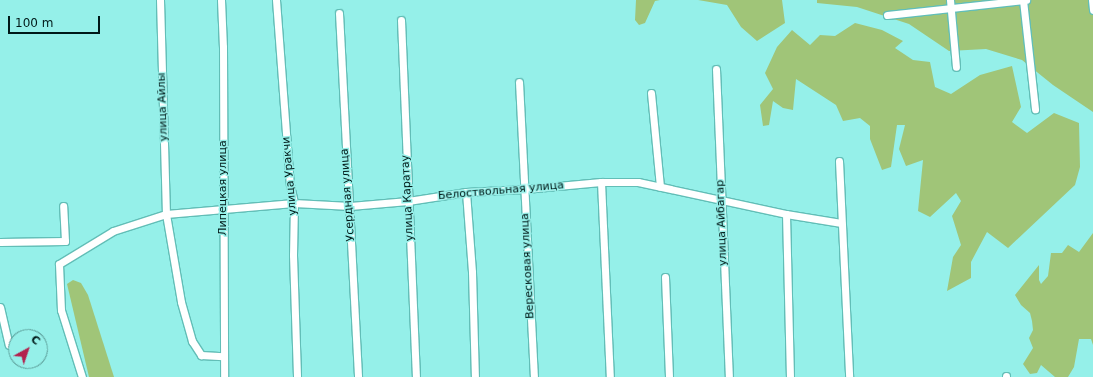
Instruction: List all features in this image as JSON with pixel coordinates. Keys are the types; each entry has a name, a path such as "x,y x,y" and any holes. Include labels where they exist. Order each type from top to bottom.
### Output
{"street":[{"name":"улица Айлы","path":"160,0 166,214 181,302 192,341 202,355 223,356"},
{"name":"Липецкая улица","path":"221,0 223,47 224,377"},
{"name":"улица Уракчи","path":"276,0 290,185 294,203 293,255 297,377"},
{"path":"950,0 956,67"},
{"path":"1023,0 1035,109"},
{"path":"888,14 1026,0"},
{"path":"1092,0 1093,10"},
{"name":"Усердная улица","path":"338,12 350,206 358,377"},
{"name":"улица Каратау","path":"401,20 416,377"},
{"name":"улица Айбагар","path":"716,69 729,377"},
{"name":"Вересковая улица","path":"519,82 534,377"},
{"path":"651,93 660,187"},
{"path":"839,161 841,223 844,231 849,377"},
{"name":"Белоствольная улица","path":"82,377 61,310 59,264 113,231 166,214 294,203 350,206 408,201 466,192 525,189 601,182 638,182 786,214 841,223"},
{"path":"601,182 610,377"},
{"path":"466,192 472,272 475,377"},
{"path":"0,242 65,241 63,206"},
{"path":"786,214 790,377"},
{"path":"664,277 669,377"},
{"path":"0,307 1,318 8,342"}],"green space":[{"path":"636,0 660,0 655,1 645,23 639,25 635,20"},
{"path":"698,0 782,0 785,23 757,41 741,27 727,5"},
{"path":"817,0 1093,0 1093,112 1053,85 1022,60 986,49 949,51 909,24 857,7 817,3"},
{"path":"855,23 882,30 903,41 895,48 913,60 930,62 935,87 951,94 980,75 1012,66 1021,107 1012,122 1027,133 1054,113 1079,123 1080,167 1075,185 1008,248 987,232 971,262 971,278 947,291 953,257 961,245 952,216 961,201 956,193 930,217 918,211 923,160 906,166 899,149 905,125 897,125 891,167 882,170 870,139 870,126 860,118 843,121 836,105 796,79 793,110 783,108 773,101 769,125 763,126 760,105 773,89 765,73 777,47 792,30 810,45 820,35 835,36"},
{"path":"1093,233 1093,345 1091,339 1079,339 1074,367 1068,377 1055,377 1041,365 1037,373 1030,374 1023,364 1033,348 1029,338 1033,330 1032,321 1030,313 1021,305 1015,295 1039,265 1039,280 1041,284 1048,276 1051,253 1062,253 1068,245 1079,252"},
{"path":"73,280 81,283 88,295 114,377 89,377 67,284"}]}
